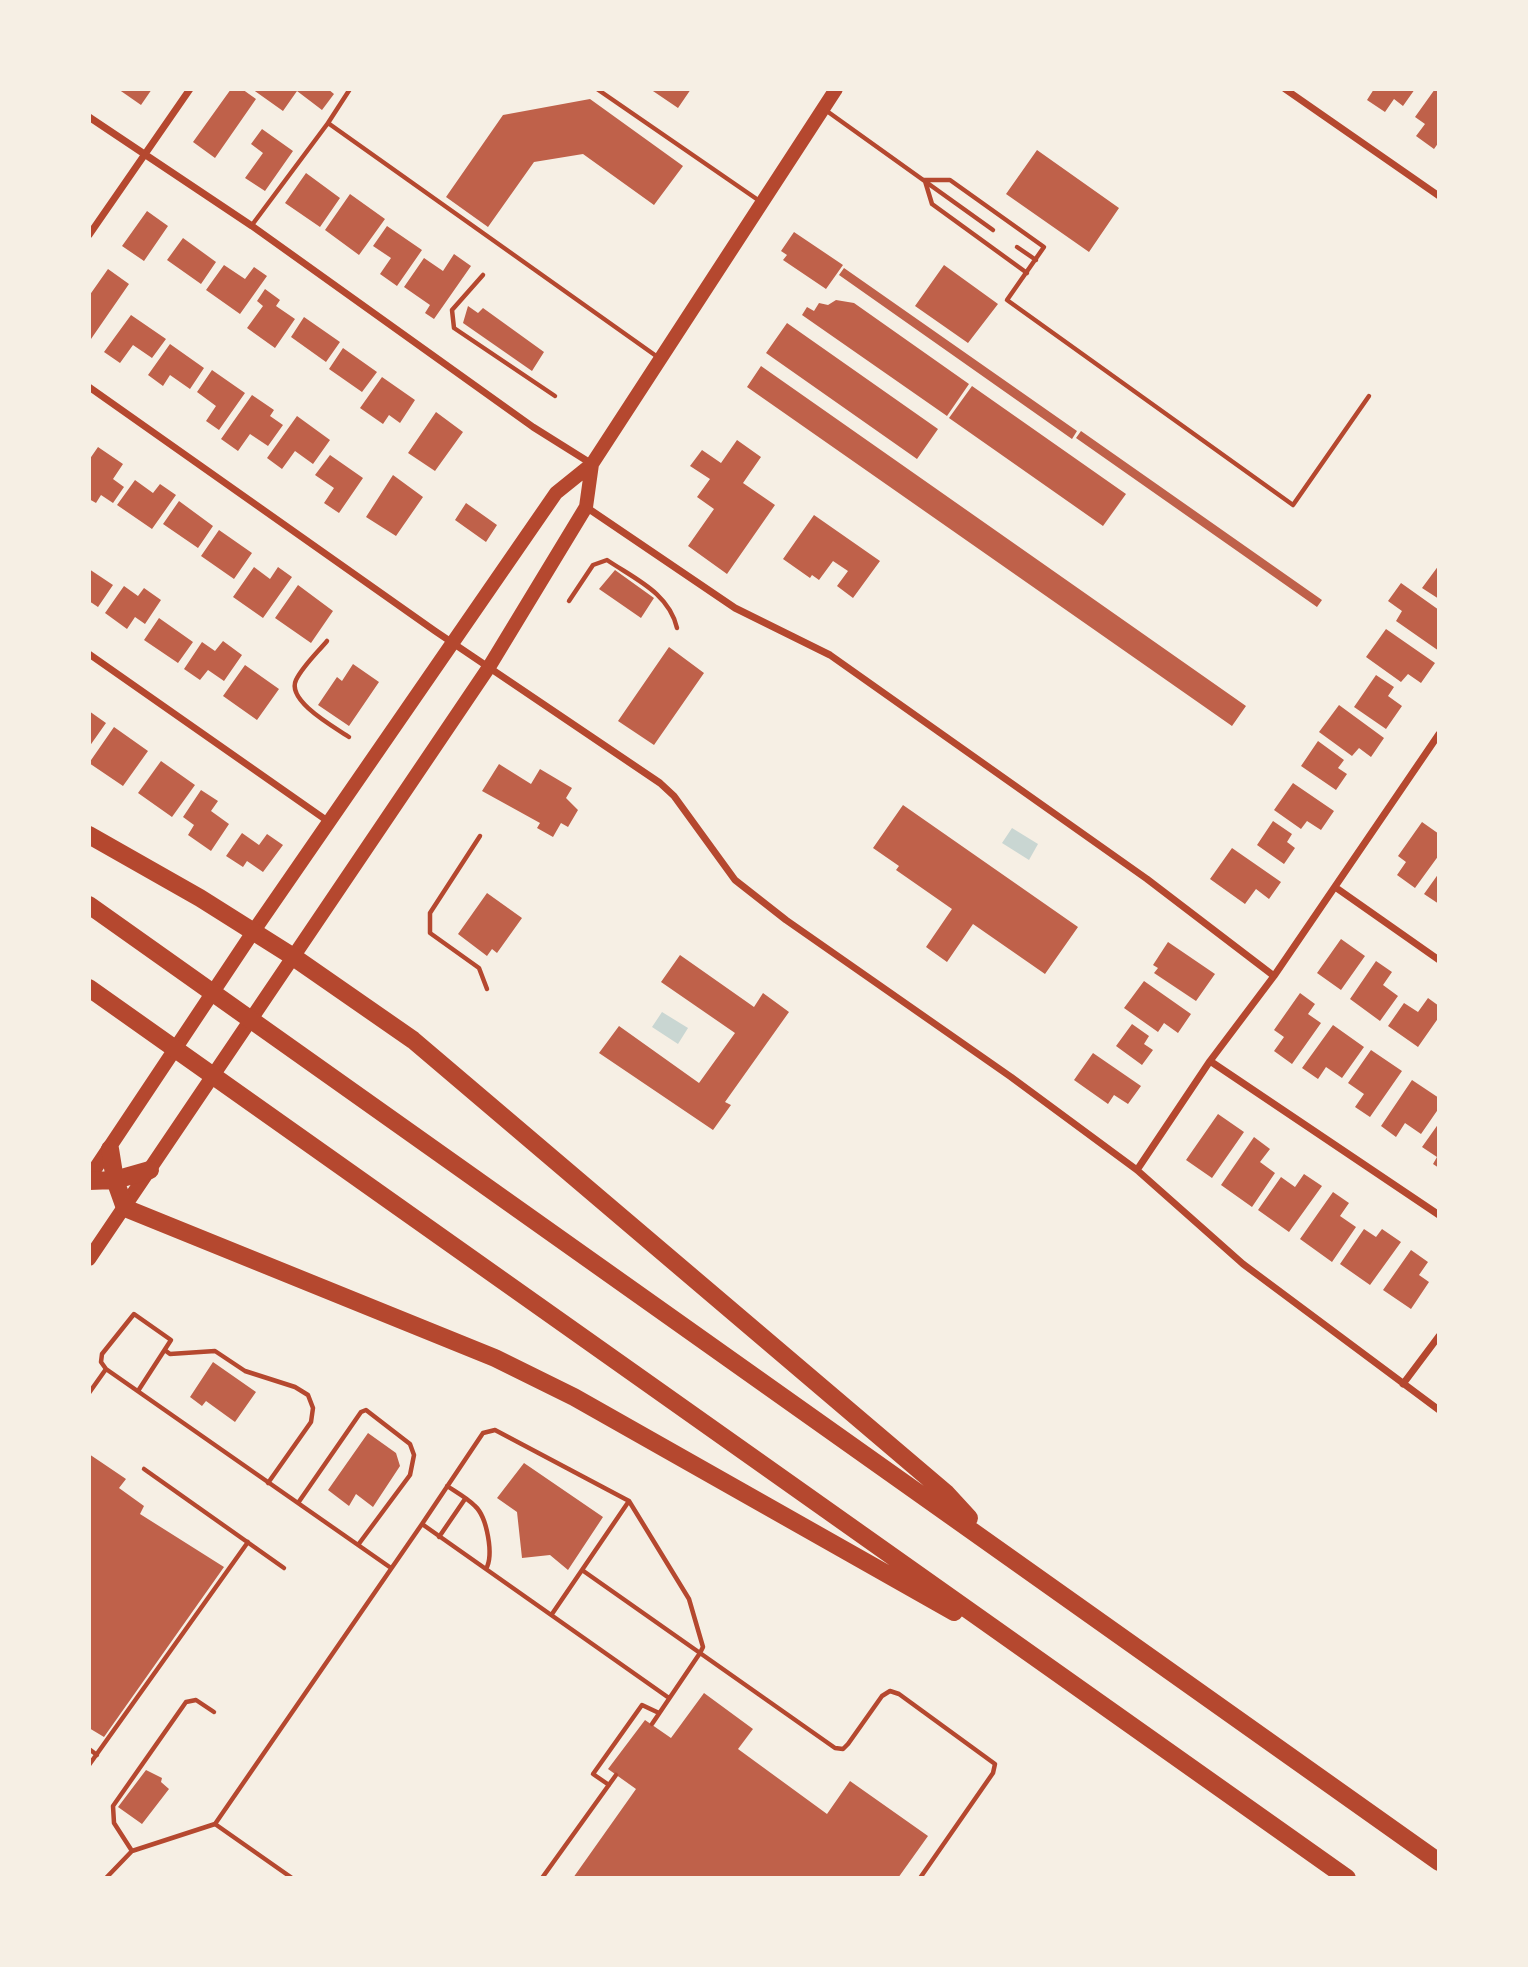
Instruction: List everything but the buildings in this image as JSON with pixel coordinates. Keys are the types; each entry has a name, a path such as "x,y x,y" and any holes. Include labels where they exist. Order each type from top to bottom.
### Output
{"highway":[{"path":"89,835 292,956 413,1040 946,1493 995,1546"},
{"path":"89,905 1439,1862"},
{"path":"89,988 1347,1878"},
{"path":"110,1149 114,1180 125,1208 482,1353 574,1396 1037,1659"},
{"path":"89,1179 114,1180 150,1170"}],"main road":[{"path":"89,1179 253,932 556,493 592,464 836,89"},
{"path":"89,1259 489,667 586,507 592,464"}],"street":[{"path":"89,236 190,89"},
{"path":"1285,89 1439,196"},
{"path":"89,117 252,226 533,426 592,464"},
{"path":"89,387 454,643 660,783 674,796 735,880 776,913 1011,1077 1137,1170 1243,1264 1439,1410"},
{"path":"586,507 735,608 830,655 1147,879 1274,976"},
{"path":"89,654 329,822"},
{"path":"1137,1170 1210,1061 1274,976 1439,733"},
{"path":"1335,887 1439,960"},
{"path":"1210,1061 1439,1215"},
{"path":"1403,1384 1439,1336"}],"lane":[{"path":"252,226 350,89"},
{"path":"597,89 761,202"},
{"path":"824,108 993,230"},
{"path":"328,122 660,358"},
{"path":"924,180 950,180 1044,247 1007,300 1293,505 1369,396"},
{"path":"924,180 932,204 1027,273"},
{"path":"1017,247 1035,260"},
{"path":"483,275 452,310 454,328 555,396"},
{"path":"569,601 593,565 607,560 662,597 674,614 677,628"},
{"path":"327,641 295,681 295,691 307,708 349,737"},
{"path":"480,836 430,913 427,923 430,933 480,968 487,989"},
{"path":"138,1391 171,1340 168,1335 134,1314 102,1354 101,1362 106,1369 391,1568"},
{"path":"166,1351 170,1354 215,1351 245,1371 295,1387 308,1395 313,1408 311,1422 268,1483"},
{"path":"89,1393 106,1369"},
{"path":"298,1503 363,1410 396,1431 410,1444 414,1455 410,1475 358,1545"},
{"path":"106,1878 132,1851 215,1824 483,1433 495,1430 629,1501 689,1599 703,1647 652,1724"},
{"path":"144,1469 284,1568"},
{"path":"447,1486 478,1508 483,1518 489,1560 486,1569"},
{"path":"439,1537 465,1499"},
{"path":"552,1615 629,1501"},
{"path":"422,1524 669,1698"},
{"path":"89,1765 248,1542"},
{"path":"582,1570 835,1748 843,1749 883,1696 890,1691 900,1694 989,1757 995,1764 993,1773 919,1878"},
{"path":"132,1851 114,1823 113,1806 186,1702 196,1700 214,1713"},
{"path":"609,1785 593,1774 624,1729 642,1705 659,1713"},
{"path":"89,1749 97,1755"},
{"path":"542,1878 616,1775"},
{"path":"215,1824 292,1878"}],"shaded area":[{"path":"1012,828 1038,844 1029,860 1002,843"},
{"path":"662,1012 688,1028 678,1044 652,1027"}]}
